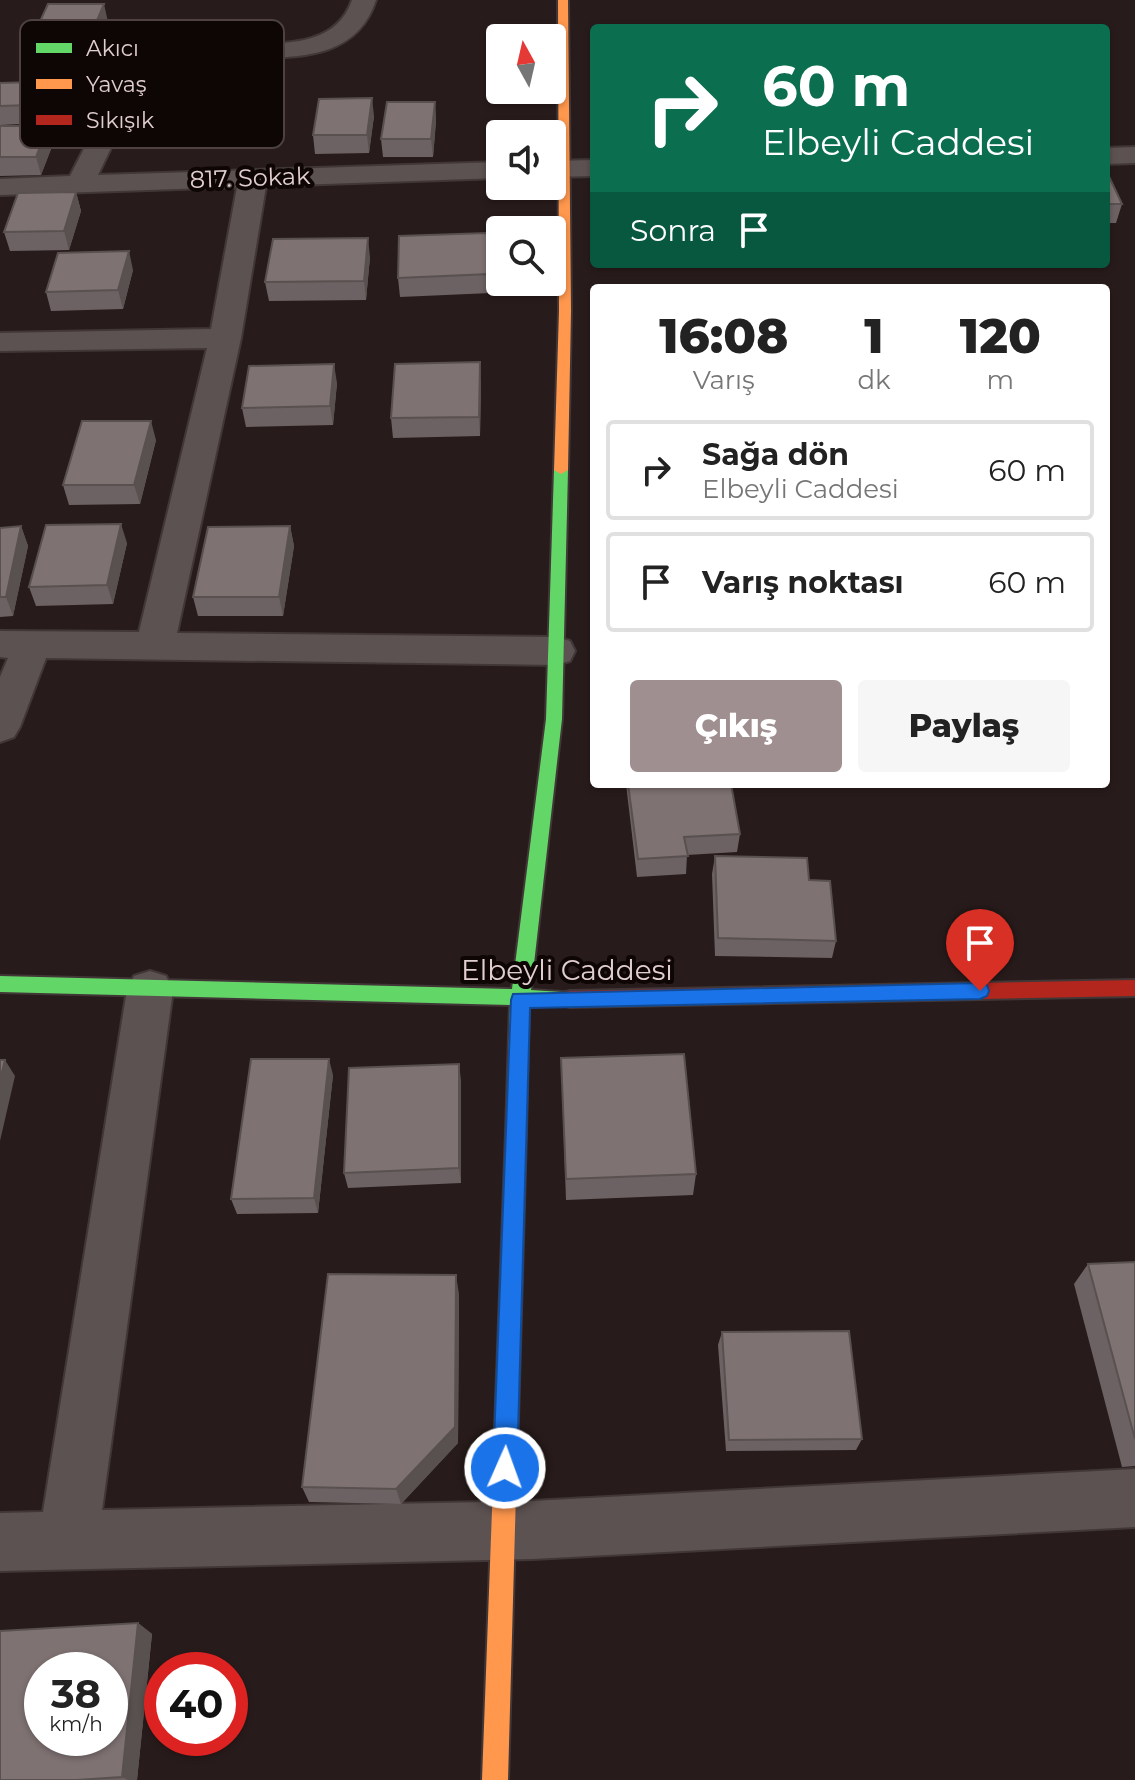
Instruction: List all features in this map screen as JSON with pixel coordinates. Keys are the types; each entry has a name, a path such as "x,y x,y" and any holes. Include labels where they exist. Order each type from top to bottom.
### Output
{"street":[{"path":"284,49 340,36 358,21 364,0"},
{"path":"559,120 563,0"},
{"path":"80,184 98,148"},
{"path":"1110,156 1135,155"},
{"path":"566,169 590,168"},
{"name":"817. Sokak","path":"0,187 486,170"},
{"path":"155,646 225,338 253,178"},
{"path":"495,1780 520,1000 554,719 565,311 560,200"},
{"path":"0,342 225,338"},
{"path":"0,727 16,644 556,651"},
{"name":"Elbeyli Caddesi","path":"0,984 520,1000 1135,988"},
{"path":"68,1541 150,990"},
{"path":"0,1542 503,1531 1135,1498"}],"building":[{"path":"48,4 104,4 97,20 41,20"},
{"path":"20,82 20,105 0,106 0,83"},
{"path":"372,98 367,135 313,135 319,99"},
{"path":"387,102 435,102 431,139 381,139"},
{"path":"0,126 20,126 20,148 39,148 36,157 0,157"},
{"path":"1110,178 1122,204 1110,204"},
{"path":"76,192 64,231 4,232 18,193"},
{"path":"486,233 486,274 398,278 399,236"},
{"path":"368,238 364,281 265,282 273,239"},
{"path":"129,251 118,290 46,292 58,253"},
{"path":"480,362 479,417 391,418 395,364"},
{"path":"334,364 330,406 242,408 249,366"},
{"path":"82,421 151,421 134,485 63,485"},
{"path":"121,524 107,585 29,587 46,525"},
{"path":"21,526 6,597 0,597 0,528"},
{"path":"290,526 279,597 193,597 208,527"},
{"path":"629,788 732,788 740,834 684,837 688,856 638,859"},
{"path":"715,856 807,858 809,880 830,881 836,941 718,938"},
{"path":"684,1054 696,1174 566,1179 561,1058"},
{"path":"251,1059 329,1059 314,1198 231,1199"},
{"path":"0,1060 5,1060 0,1080"},
{"path":"459,1064 459,1168 344,1173 349,1068"},
{"path":"1135,1262 1135,1439 1088,1264"},
{"path":"328,1274 456,1275 455,1427 396,1489 302,1487"},
{"path":"849,1331 862,1439 729,1440 722,1332"},
{"path":"138,1623 128,1719 128,1652 24,1652 24,1756 124,1756 122,1777 0,1780 0,1631"}],"traffic: fast":[{"path":"516,1132 520,1000 554,719 561,470"},
{"path":"0,984 570,999"}],"traffic: slow":[{"path":"561,470 565,311 563,0"},
{"path":"495,1780 516,1132"}],"traffic: jam":[{"path":"570,999 1135,988"}],"route":[{"path":"505,1468 520,1000 980,991"}]}
